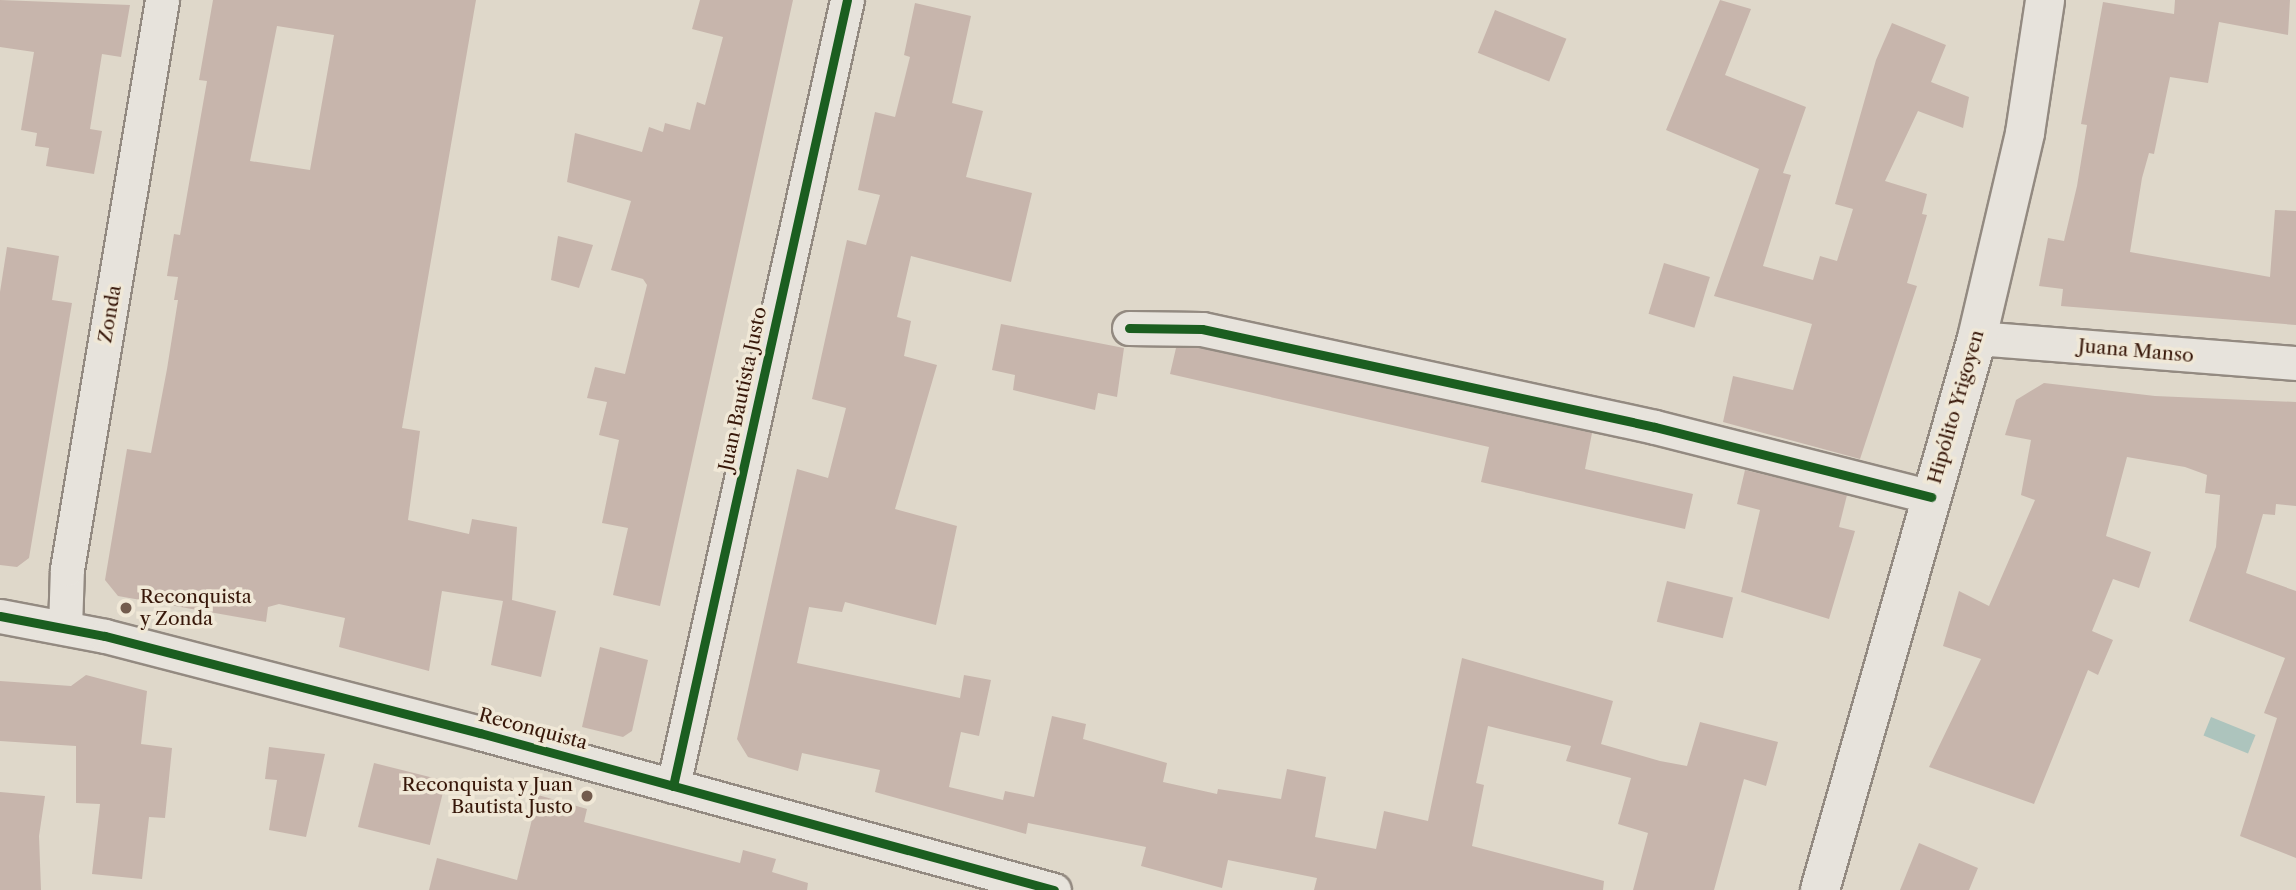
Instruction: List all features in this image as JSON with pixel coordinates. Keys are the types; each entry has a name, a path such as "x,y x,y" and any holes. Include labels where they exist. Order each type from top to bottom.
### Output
{"main road":[{"name":"Hipólito Yrigoyen","path":"1820,890 1976,338 2025,133 2045,0"}],"street":[{"name":"Zonda","path":"65,628 67,569 162,0"},
{"name":"Juan Bautista Justo","path":"673,786 848,0"},
{"path":"1129,328 1202,328 1669,430 1931,497"},
{"name":"Juana Manso","path":"1976,338 2296,363"},
{"name":"Reconquista","path":"0,616 65,628 673,786 1054,890"}],"water":[{"path":"2211,717 2256,735 2248,754 2204,736"}],"building":[{"path":"0,0 130,5 121,57 102,54 90,129 102,131 94,174 46,166 49,148 35,146 37,133 21,130 34,52 0,47"},
{"path":"213,0 476,0 402,428 420,431 408,520 469,534 472,519 517,527 512,600 556,611 541,677 491,665 503,601 442,591 429,671 339,647 345,618 279,604 268,607 266,622 118,596 105,580 127,449 151,453 167,369 178,300 174,300 178,277 167,276 174,234 180,235 207,81 199,80","holes":["277,26 334,35 310,170 250,161"]},
{"path":"700,0 793,0 660,606 613,595 628,528 602,523 619,440 599,435 607,402 587,398 595,367 625,374 647,285 643,279 611,270 631,201 567,182 575,133 642,152 649,127 663,132 665,123 690,130 697,102 705,105 723,37 692,29"},
{"path":"1720,0 1751,9 1725,75 1806,107 1783,173 1791,175 1763,266 1813,280 1820,256 1837,261 1853,209 1835,204 1876,60 1892,23 1946,45 1931,82 1969,97 1963,128 1918,111 1885,181 1927,194 1922,214 1927,215 1907,283 1917,286 1860,459 1723,422 1733,376 1793,390 1812,324 1714,296 1759,169 1666,130"},
{"path":"2175,0 2290,0 2288,35 2219,22 2208,83 2170,77 2154,154 2149,153 2142,178 2130,252 2270,277 2275,210 2296,211 2296,325 2061,306 2063,289 2039,286 2048,238 2064,241 2077,186 2087,125 2081,124 2103,2 2174,14"},
{"path":"915,3 971,16 952,103 983,111 966,177 1032,193 1011,282 911,256 897,317 911,321 904,356 937,365 895,509 957,526 936,625 845,602 842,612 809,607 797,663 960,698 964,675 991,680 979,736 961,732 949,787 1003,800 1005,791 1034,797 1052,716 1086,724 1083,739 1167,763 1163,782 1217,794 1218,789 1281,799 1287,769 1326,777 1315,837 1376,849 1384,811 1428,821 1462,658 1613,701 1601,744 1660,761 1687,766 1700,722 1778,742 1766,786 1744,779 1714,890 1633,890 1648,833 1618,824 1631,778 1566,761 1571,746 1488,726 1476,783 1484,785 1472,846 1604,881 1603,890 1314,890 1317,878 1228,860 1222,888 1141,866 1146,847 1028,823 1026,834 875,792 880,770 802,753 798,771 748,757 737,739 797,469 828,478 846,408 812,399 847,240 866,245 880,195 858,190 875,112 895,117 910,57 904,55"},
{"path":"1495,10 1566,39 1549,81 1478,53"},
{"path":"558,236 593,245 579,288 551,280"},
{"path":"7,247 59,256 52,300 72,303 29,558 17,567 0,565 0,292"},
{"path":"1664,263 1710,277 1694,328 1649,314"},
{"path":"1001,324 1124,348 1117,397 1098,393 1095,410 1013,390 1015,375 992,370"},
{"path":"1176,348 1200,348 1592,433 1585,469 1693,494 1685,529 1481,482 1489,447 1170,374"},
{"path":"2044,383 2155,396 2296,402 2296,506 2276,504 2275,515 2263,514 2246,573 2296,591 2296,858 2240,836 2277,718 2264,713 2285,658 2189,621 2216,547 2220,495 2205,493 2207,475 2185,467 2127,457 2106,536 2151,552 2139,588 2113,579 2092,631 2113,640 2098,675 2088,670 2034,804 1929,767 1981,659 1943,646 1959,591 1989,606 2035,500 2021,495 2031,440 2005,435 2016,400"},
{"path":"1745,470 1847,495 1839,527 1855,531 1829,619 1741,592 1760,510 1737,504"},
{"path":"1667,581 1733,597 1723,638 1657,622"},
{"path":"600,647 648,660 632,731 623,737 582,727"},
{"path":"86,675 147,691 141,744 172,748 165,818 149,817 142,879 92,874 100,804 76,803 76,746 0,741 0,681 71,686"},
{"path":"269,747 325,754 306,837 269,830 277,780 265,779"},
{"path":"374,763 446,781 430,845 358,827"},
{"path":"0,792 45,796 39,836 41,890 0,890"},
{"path":"538,795 587,809 584,822 740,863 743,850 776,859 772,872 808,883 807,890 429,890 437,858 517,880"},
{"path":"1919,843 1978,868 1969,890 1900,890"}],"cycle path":[{"path":"673,786 847,0"},
{"path":"1129,328 1202,329 1655,427 1931,497"},
{"path":"0,616 105,636 480,733 1054,890"}],"place":[{"name":"Reconquista y Zonda","path":"126,608"},
{"name":"Reconquista y Juan Bautista Justo","path":"587,796"}]}
